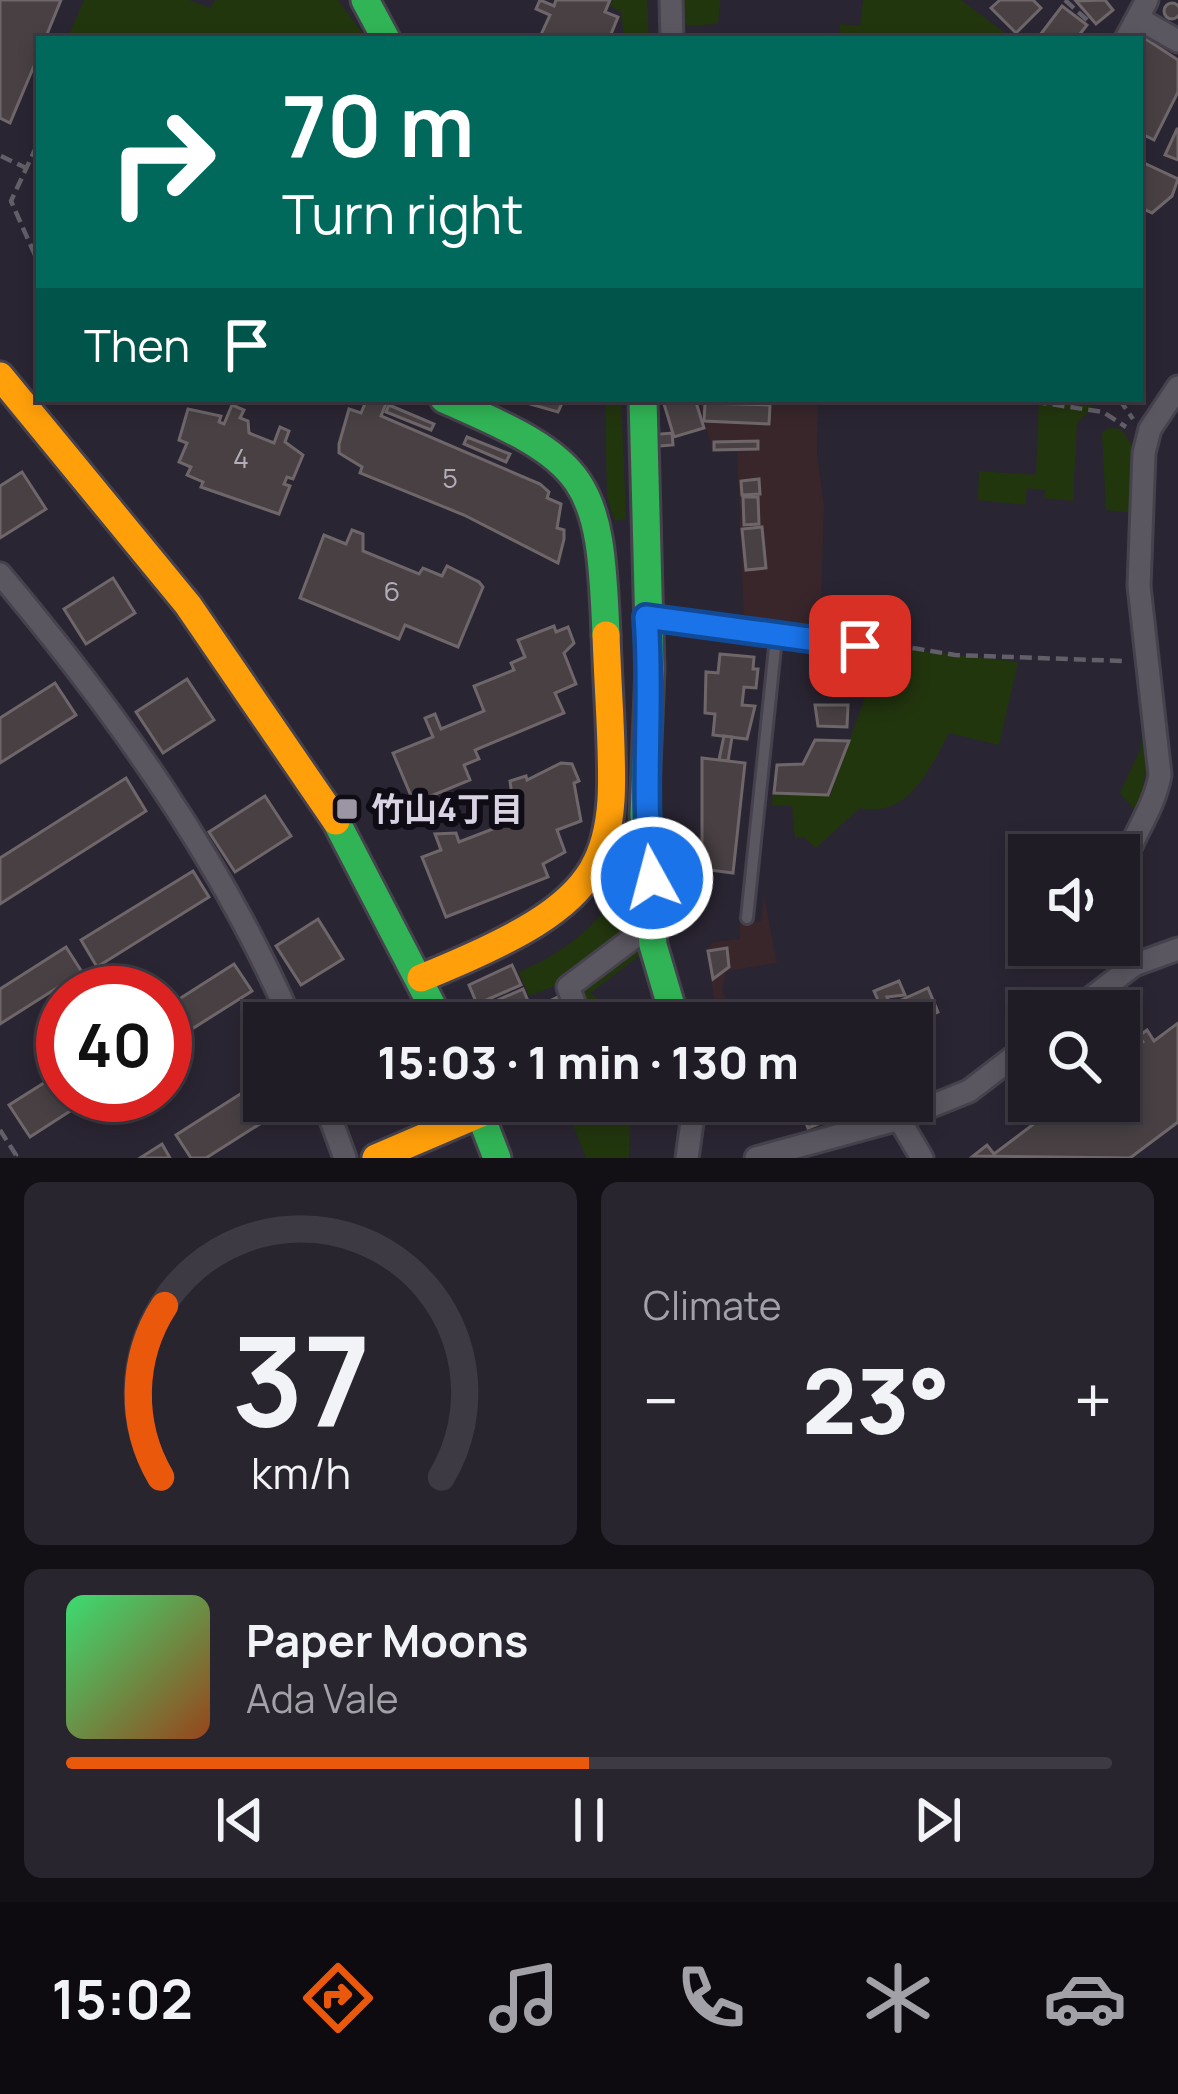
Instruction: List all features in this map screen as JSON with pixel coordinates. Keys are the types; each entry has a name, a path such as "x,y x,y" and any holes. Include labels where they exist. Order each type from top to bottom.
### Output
{"street":[{"path":"365,0 384,36"},
{"path":"671,0 673,36"},
{"path":"1128,36 1144,10 1178,41"},
{"path":"0,376 210,628 349,841 432,1002"},
{"path":"1137,834 1157,796 1160,775 1139,586 1144,453 1150,430 1178,388"},
{"path":"421,978 566,911 603,862 614,825 602,536 582,482 568,462 542,442 451,402"},
{"path":"643,402 650,669 644,815 653,945 670,1002"},
{"path":"0,574 131,738 192,830 281,1002"},
{"path":"609,725 646,722"},
{"path":"574,1002 568,987 652,923"},
{"path":"1140,963 1178,949"},
{"path":"1101,990 1133,966"},
{"path":"933,1105 969,1091 1008,1062"},
{"path":"332,1122 345,1158"},
{"path":"376,1158 448,1122"},
{"path":"484,1122 497,1158"},
{"path":"687,1158 692,1122"},
{"path":"756,1158 888,1122"},
{"path":"901,1122 922,1158"}],"lane":[{"path":"646,617 860,646"},
{"path":"747,918 776,638"}],"path":[{"path":"1065,0 1087,20"},
{"path":"35,255 11,201 36,147"},
{"path":"1,157 26,168"},
{"path":"1037,402 1102,412 1123,422 1144,453"},
{"path":"860,646 878,642 955,655 1148,662"},
{"path":"0,1130 16,1155 12,1158"}],"shaded area":[{"path":"699,402 818,402 817,454 824,505 820,634 744,623 737,452 713,451"},
{"path":"764,895 777,963 726,971 722,990 727,1002 715,1002 707,949 713,942 740,939 740,922 761,922"}],"green space":[{"path":"84,0 189,0 210,8 215,0 338,0 365,36 68,36"},
{"path":"613,0 647,0 649,36 624,36 621,12 610,6"},
{"path":"676,0 720,0 718,24 680,26"},
{"path":"863,0 961,0 1009,36 840,36 840,24 860,26"},
{"path":"605,402 621,402 626,519 615,521 607,497"},
{"path":"1039,402 1094,406 1077,423 1073,501 1044,498 1045,490 1027,488 1025,505 978,500 979,471 1036,475"},
{"path":"1121,429 1136,451 1135,513 1106,510 1102,433"},
{"path":"883,646 1018,662 999,745 949,733 926,775 905,798 892,806 860,808 816,848 804,837 795,838 792,806 772,805 773,794 830,796"},
{"path":"1144,728 1154,775 1144,778 1141,817 1120,793 1141,748"},
{"path":"637,843 643,924 557,985 529,996 519,972 561,950 594,922 619,887"},
{"path":"646,938 642,954 590,993 603,1002 585,1002 580,991"},
{"path":"572,1122 630,1122 629,1158 586,1158"}],"building":[{"path":"0,0 61,0 46,36 36,36 36,61 10,123 0,118"},
{"path":"540,0 554,6 556,0 610,0 605,12 618,17 610,36 540,36 550,15 536,9"},
{"path":"1000,0 1033,0 1041,8 1016,33 991,8"},
{"path":"1105,0 1113,10 1096,24 1076,1"},
{"path":"1166,5 1178,5 1178,17 1166,17"},
{"path":"1062,6 1087,25 1078,36 1039,36"},
{"path":"1143,37 1178,60 1178,92 1154,140 1144,135"},
{"path":"1178,129 1178,160 1165,155"},
{"path":"1144,163 1178,179 1172,196 1152,213 1143,208"},
{"path":"366,402 387,402 381,416 540,484 549,492 547,498 561,504 557,528 564,530 564,539 558,563 464,515 360,473 362,467 339,453 339,444 349,409 361,413"},
{"path":"523,402 563,402 558,412"},
{"path":"696,402 704,428 674,437 664,404"},
{"path":"705,403 770,405 769,424 704,421"},
{"path":"232,405 244,410 240,418 248,421 249,433 274,443 280,427 289,431 285,442 303,455 293,479 287,477 284,484 290,486 279,514 201,487 203,482 187,475 191,467 179,462 187,443 179,440 188,409 221,416 219,422 224,424"},
{"path":"389,405 434,424 431,430 386,412"},
{"path":"672,433 673,445 649,447 648,435"},
{"path":"467,437 510,454 506,462 464,444"},
{"path":"758,441 758,449 714,450 714,442"},
{"path":"22,472 46,509 0,538 0,486"},
{"path":"759,479 760,494 742,495 741,481"},
{"path":"743,497 758,497 759,524 744,525"},
{"path":"762,527 766,568 746,570 742,529"},
{"path":"352,530 363,534 363,551 419,574 423,568 442,576 447,566 479,582 483,587 458,647 405,625 399,639 300,598 324,535 346,544"},
{"path":"113,578 135,613 86,644 64,609"},
{"path":"554,626 556,632 568,627 574,643 564,653 576,684 555,693 564,713 475,750 479,759 464,765 470,780 414,803 393,753 433,737 425,718 435,714 441,729 484,711 474,686 514,670 511,663 525,657 518,640"},
{"path":"720,654 754,657 753,669 758,669 756,688 744,687 742,705 755,706 747,739 713,735 715,714 705,713 706,672 718,673"},
{"path":"836,661 862,664 859,687 824,692 826,665"},
{"path":"187,679 214,720 163,753 136,712"},
{"path":"55,683 76,715 0,763 0,718"},
{"path":"815,705 848,705 847,727 818,726"},
{"path":"724,736 732,737 728,761 719,760"},
{"path":"815,740 849,741 828,795 774,793 777,765 803,764"},
{"path":"702,758 745,763 733,873 702,869"},
{"path":"561,763 572,764 579,781 574,783 581,821 557,830 565,852 543,864 548,877 446,917 422,857 441,850 435,834 456,833 459,842 519,819 513,804 505,807 502,800 512,796 510,781 526,776 527,780"},
{"path":"126,778 146,811 0,904 0,858"},
{"path":"265,796 291,836 235,872 209,832"},
{"path":"193,871 209,897 99,966 81,940"},
{"path":"318,919 343,959 301,985 276,946"},
{"path":"66,947 78,966 36,966"},
{"path":"727,948 729,967 713,979 708,951"},
{"path":"234,964 252,991 192,1029 192,991"},
{"path":"512,965 521,985 476,1002 469,985"},
{"path":"36,966 36,1001 0,1024 0,989"},
{"path":"899,981 905,995 879,1002 874,991"},
{"path":"928,988 938,1012 933,1014 933,1002 897,1002"},
{"path":"523,989 528,1002 493,1002"},
{"path":"1178,1023 1178,1122 1130,1158 973,1156 987,1145 994,1154 1036,1122 1140,1122 1140,1035 1147,1030 1154,1041"},
{"path":"36,1088 36,1122 53,1122 30,1137 9,1105"},
{"path":"243,1092 243,1122 263,1122 206,1158 191,1158 176,1135"},
{"path":"162,1144 170,1158 140,1158"}],"traffic: fast":[{"path":"365,0 384,36"},
{"path":"451,402 530,440 578,482 599,541 606,635"},
{"path":"643,402 650,669 644,815 653,945 670,1002"},
{"path":"336,821 430,1002"},
{"path":"483,1122 497,1158"}],"traffic: slow":[{"path":"0,376 188,605 336,821"},
{"path":"421,978 545,917 579,888 600,855 610,816 612,768 606,635"},
{"path":"376,1158 460,1122"}],"place":[{"name":"竹山4丁目","path":"347,809"}],"route":[{"path":"652,878 644,815 650,669 646,617 860,646"}]}
